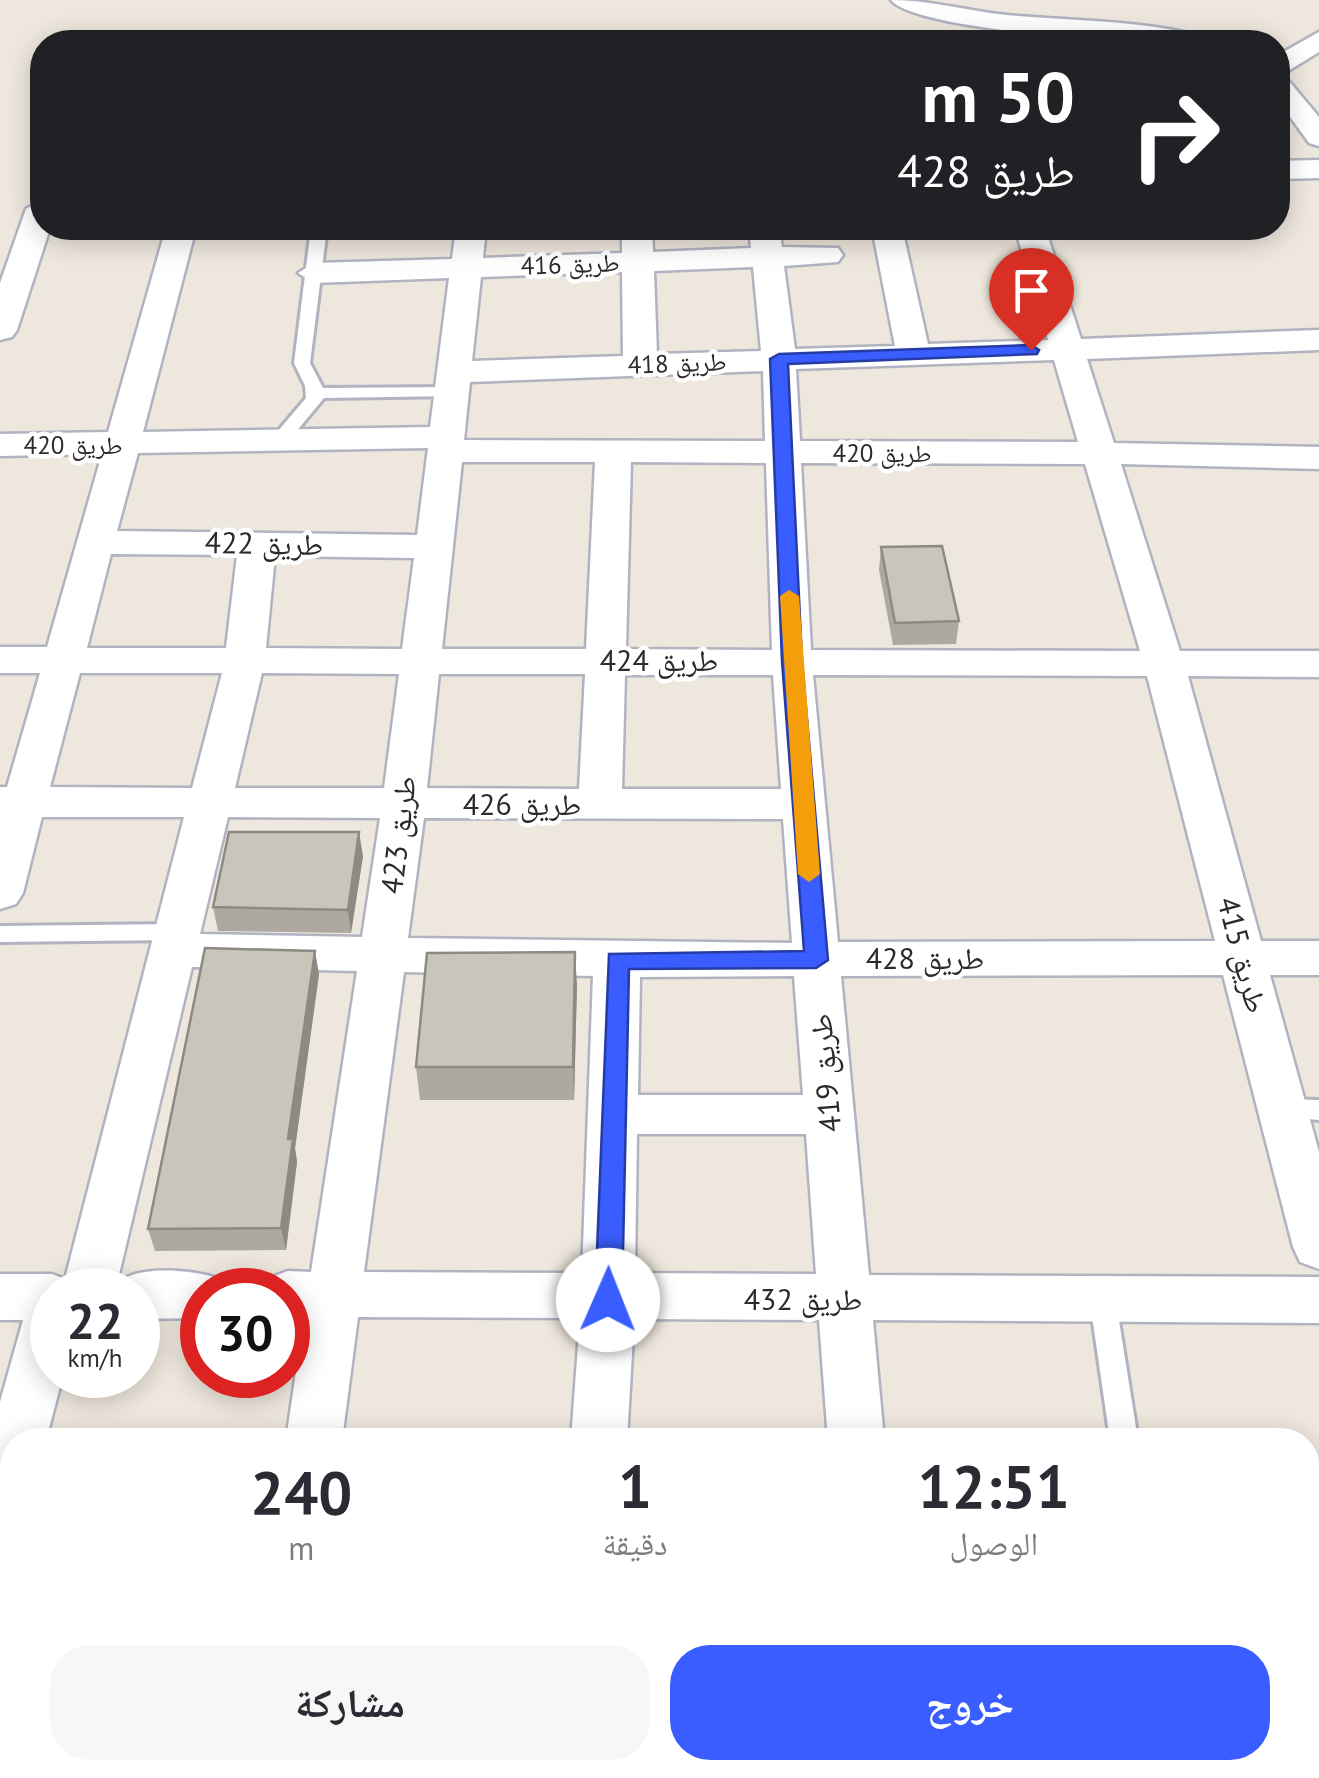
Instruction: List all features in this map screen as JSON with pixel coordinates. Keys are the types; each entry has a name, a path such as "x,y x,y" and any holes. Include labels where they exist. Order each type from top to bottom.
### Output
{"street":[{"path":"904,0 952,13 1129,30"},
{"path":"1099,0 1108,26"},
{"path":"1290,59 1319,40"},
{"path":"1290,97 1318,134"},
{"path":"1290,170 1319,169"},
{"path":"0,330 30,218"},
{"path":"0,893 12,802 63,660 126,445 178,240"},
{"path":"638,240 640,365"},
{"path":"889,240 913,354"},
{"name":"طريق 415","path":"1034,240 1164,663 1242,958 1301,1109 1319,1246"},
{"name":"طريق 416","path":"314,273 469,247 637,262 766,243 828,255"},
{"name":"طريق 419","path":"766,243 779,359 792,661 855,1428"},
{"name":"طريق 423","path":"314,1428 312,1294 383,955 469,247"},
{"name":"طريق 418","path":"452,382 640,365 1319,340"},
{"name":"طريق 420","path":"0,446 279,441 613,452 1101,453 1319,458"},
{"path":"600,806 613,452"},
{"name":"طريق 422","path":"95,542 434,547"},
{"path":"94,1268 245,660 257,544"},
{"name":"طريق 424","path":"0,660 1319,664"},
{"name":"طريق 426","path":"12,802 803,804"},
{"name":"طريق 428","path":"173,941 383,955 617,960 1319,958"},
{"path":"600,1428 608,1300 617,960"},
{"path":"613,1115 830,1114"},
{"name":"طريق 432","path":"312,1294 608,1300 1319,1300"},
{"path":"0,1297 30,1297"},
{"path":"21,1428 30,1395"}],"lane":[{"path":"279,441 312,405 315,393 302,363 318,240"},
{"path":"315,393 452,382"},
{"path":"0,934 173,941"},
{"path":"1103,1302 1122,1428"}],"building":[{"path":"942,546 959,621 895,623 881,547"},
{"path":"229,832 359,832 348,910 213,907"},
{"path":"205,948 315,951 288,1139 293,1139 281,1228 148,1229"},
{"path":"575,952 573,1067 416,1067 427,953"}],"slow traffic":[{"path":"789,596 809,874"}],"route":[{"path":"608,1300 617,960 816,960 792,661 779,359 1031,350"}]}
